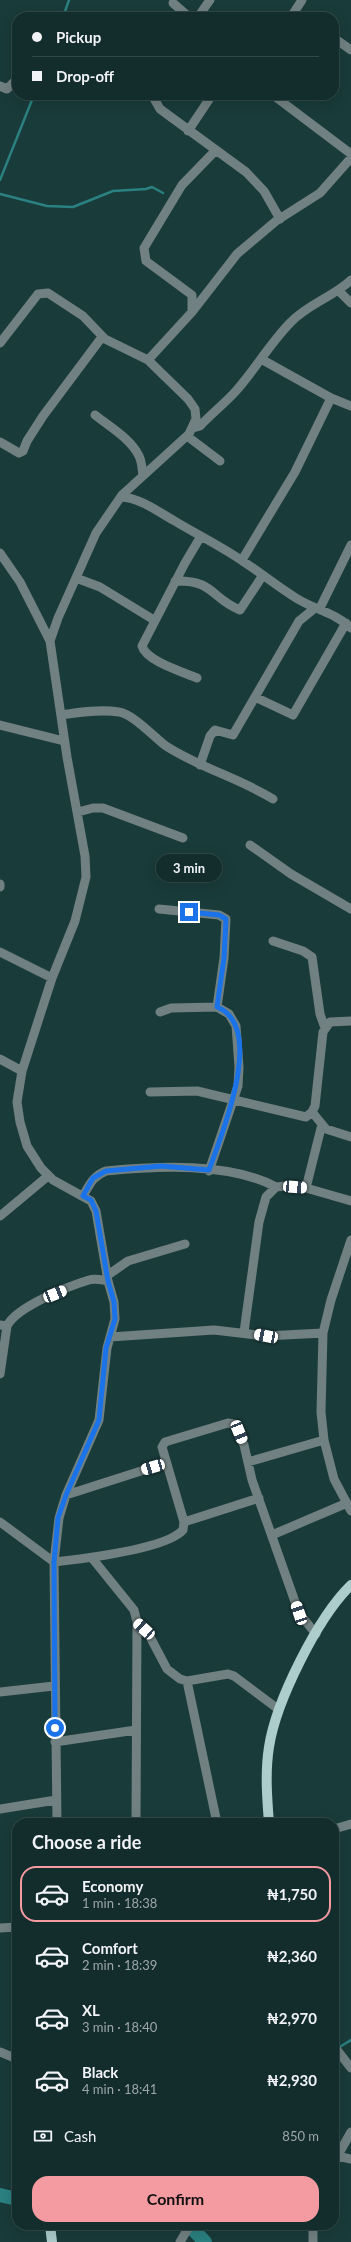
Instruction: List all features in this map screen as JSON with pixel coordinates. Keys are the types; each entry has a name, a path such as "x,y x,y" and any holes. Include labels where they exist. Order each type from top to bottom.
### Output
{"main road":[{"path":"269,1818 267,1763 278,1710 316,1634 338,1598 350,1587"},
{"path":"51,2230 52,2242"}],"street":[{"path":"202,12 210,0"},
{"path":"297,12 302,0"},
{"path":"173,2 184,12"},
{"path":"339,42 351,50"},
{"path":"0,86 7,89 12,84"},
{"path":"155,100 160,109 188,131 246,172 257,183 271,202 280,219"},
{"path":"188,131 209,100"},
{"path":"280,100 351,154"},
{"path":"192,312 192,295 146,261 144,248 182,185 216,150"},
{"path":"148,360 192,312 237,254 280,219 320,193 351,158"},
{"path":"193,428 200,426 236,391 291,321 351,280"},
{"path":"338,290 351,303"},
{"path":"0,342 38,294 48,293 83,316 102,337 148,360 188,399 195,412 196,418 193,428 187,436 143,475 130,494 121,497 96,533 50,641"},
{"path":"0,442 19,453 23,451 32,432 102,337"},
{"path":"261,359 331,398 351,406"},
{"path":"242,560 295,472 331,398"},
{"path":"195,412 207,419"},
{"path":"95,415 128,441 140,457 143,475"},
{"path":"187,436 220,461"},
{"path":"130,494 242,560 294,597 348,625 293,715 255,697"},
{"path":"197,678 155,659 143,651 142,646 154,620 201,536"},
{"path":"200,765 210,736 214,732 218,730 233,735 299,622 306,614 317,608 351,545"},
{"path":"0,553 20,582 50,641 64,741 86,856 86,876 75,920 52,978 22,1071 17,1102 20,1122 27,1146 48,1176 91,1200 96,1211 115,1319 106,1348 99,1420 66,1495 58,1518 54,1562 54,1686 57,1818"},
{"path":"175,582 193,581 202,584 240,610 263,575"},
{"path":"76,578 100,588 154,620"},
{"path":"61,715 80,712 121,712 167,746 200,765 260,791 273,799"},
{"path":"0,725 64,741"},
{"path":"78,812 93,808 103,808 183,838"},
{"path":"250,845 292,874 351,909"},
{"path":"160,909 219,915 226,919 224,958 217,1007"},
{"path":"273,941 303,951 312,957 320,1014 325,1028"},
{"path":"0,952 52,978"},
{"path":"160,1012 171,1008 217,1007 233,1019 238,1033 239,1066 234,1100 209,1170"},
{"path":"150,1092 197,1091 306,1117 312,1112 316,1095 321,1039 325,1028 330,1022 338,1020 351,1021"},
{"path":"0,1059 22,1071"},
{"path":"312,1112 330,1131 351,1136"},
{"path":"306,1188 322,1124"},
{"path":"83,1196 93,1178 106,1171 161,1166 209,1170 246,1176 276,1187 306,1188 351,1201"},
{"path":"0,1216 48,1176"},
{"path":"244,1332 259,1222 266,1197 276,1187"},
{"path":"272,1536 349,1507 334,1479 324,1440 322,1412 322,1333 331,1300 351,1240"},
{"path":"0,1374 4,1326 10,1319 31,1304 91,1279 108,1278 128,1261 185,1244"},
{"path":"110,1337 214,1330 244,1332 266,1336 322,1333"},
{"path":"0,1522 54,1562 92,1558 172,1538 183,1530 184,1522 162,1447 165,1442 231,1423 235,1424 239,1432 259,1498 299,1613 316,1634"},
{"path":"248,1462 324,1440"},
{"path":"66,1495 166,1463"},
{"path":"184,1522 259,1498"},
{"path":"92,1558 134,1610 137,1622 136,1818"},
{"path":"137,1622 148,1633 167,1668 180,1679 187,1680 210,1676 234,1676 278,1710"},
{"path":"187,1680 216,1818"},
{"path":"0,1692 54,1686"},
{"path":"55,1742 136,1730"},
{"path":"0,1809 56,1800"},
{"path":"339,1828 351,1824"},
{"path":"0,1928 12,1927"},
{"path":"339,2052 351,2068"},
{"path":"1,2055 12,2058"},
{"path":"339,2154 351,2132"},
{"path":"339,2159 351,2159"},
{"path":"180,2242 186,2230"},
{"path":"313,2242 314,2230"}],"waterway":[{"path":"65,12 69,0"},
{"path":"0,180 32,100"},
{"path":"0,194 47,206 73,207 113,191 146,189 152,187 163,193"},
{"path":"339,2047 351,2040"},
{"path":"0,2195 12,2198"},
{"path":"194,2230 205,2242"}],"route":[{"path":"55,1728 54,1562 58,1518 66,1495 96,1431 103,1399 106,1348 115,1319 114,1302 108,1281 96,1211 91,1200 83,1196 93,1178 106,1171 161,1166 209,1170 238,1086 238,1033 233,1019 222,1009 217,1007 224,958 226,919 224,916 219,915 189,912"}]}
